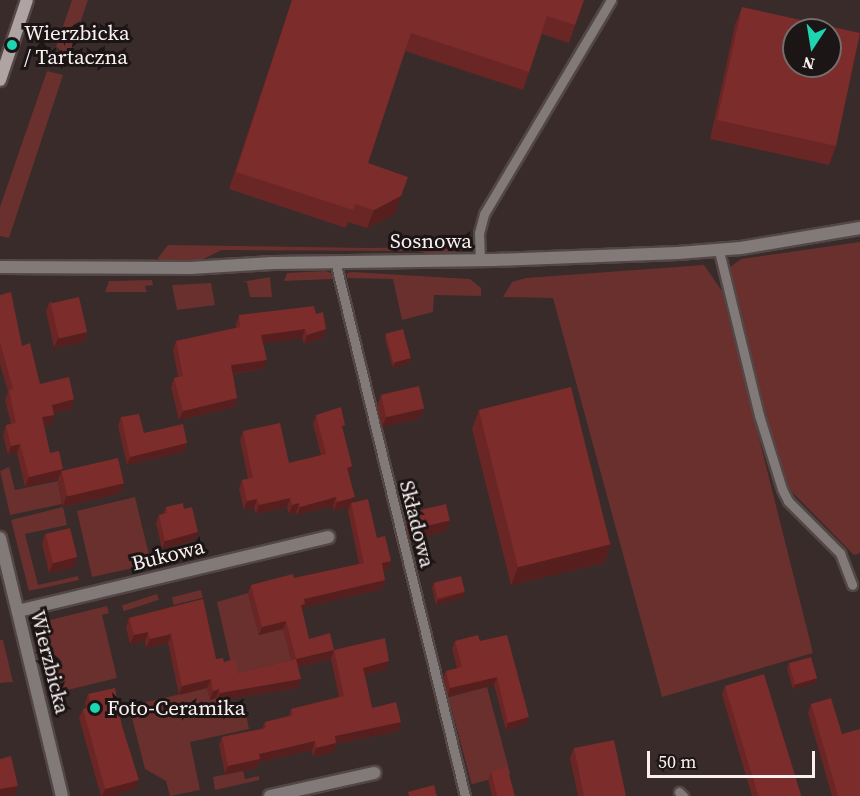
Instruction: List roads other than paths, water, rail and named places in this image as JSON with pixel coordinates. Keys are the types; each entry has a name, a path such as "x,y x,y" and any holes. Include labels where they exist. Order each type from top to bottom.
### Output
{"street":[{"path":"0,80 27,0"},
{"name":"Sosnowa","path":"0,267 190,268 335,261 480,261 719,251 860,228"},
{"name":"Bukowa","path":"18,611 328,537"},
{"name":"Wierzbicka","path":"0,538 63,796"},
{"path":"270,796 374,772"}],"lane":[{"path":"480,261 479,233 484,214 611,0"},
{"path":"719,251 759,415 783,489 788,501 840,554 852,585"},
{"name":"Składowa","path":"335,261 465,796"}],"place":[{"name":"Wierzbicka / Tartaczna","path":"12,45"},
{"name":"Foto-Ceramika","path":"95,708"}]}
